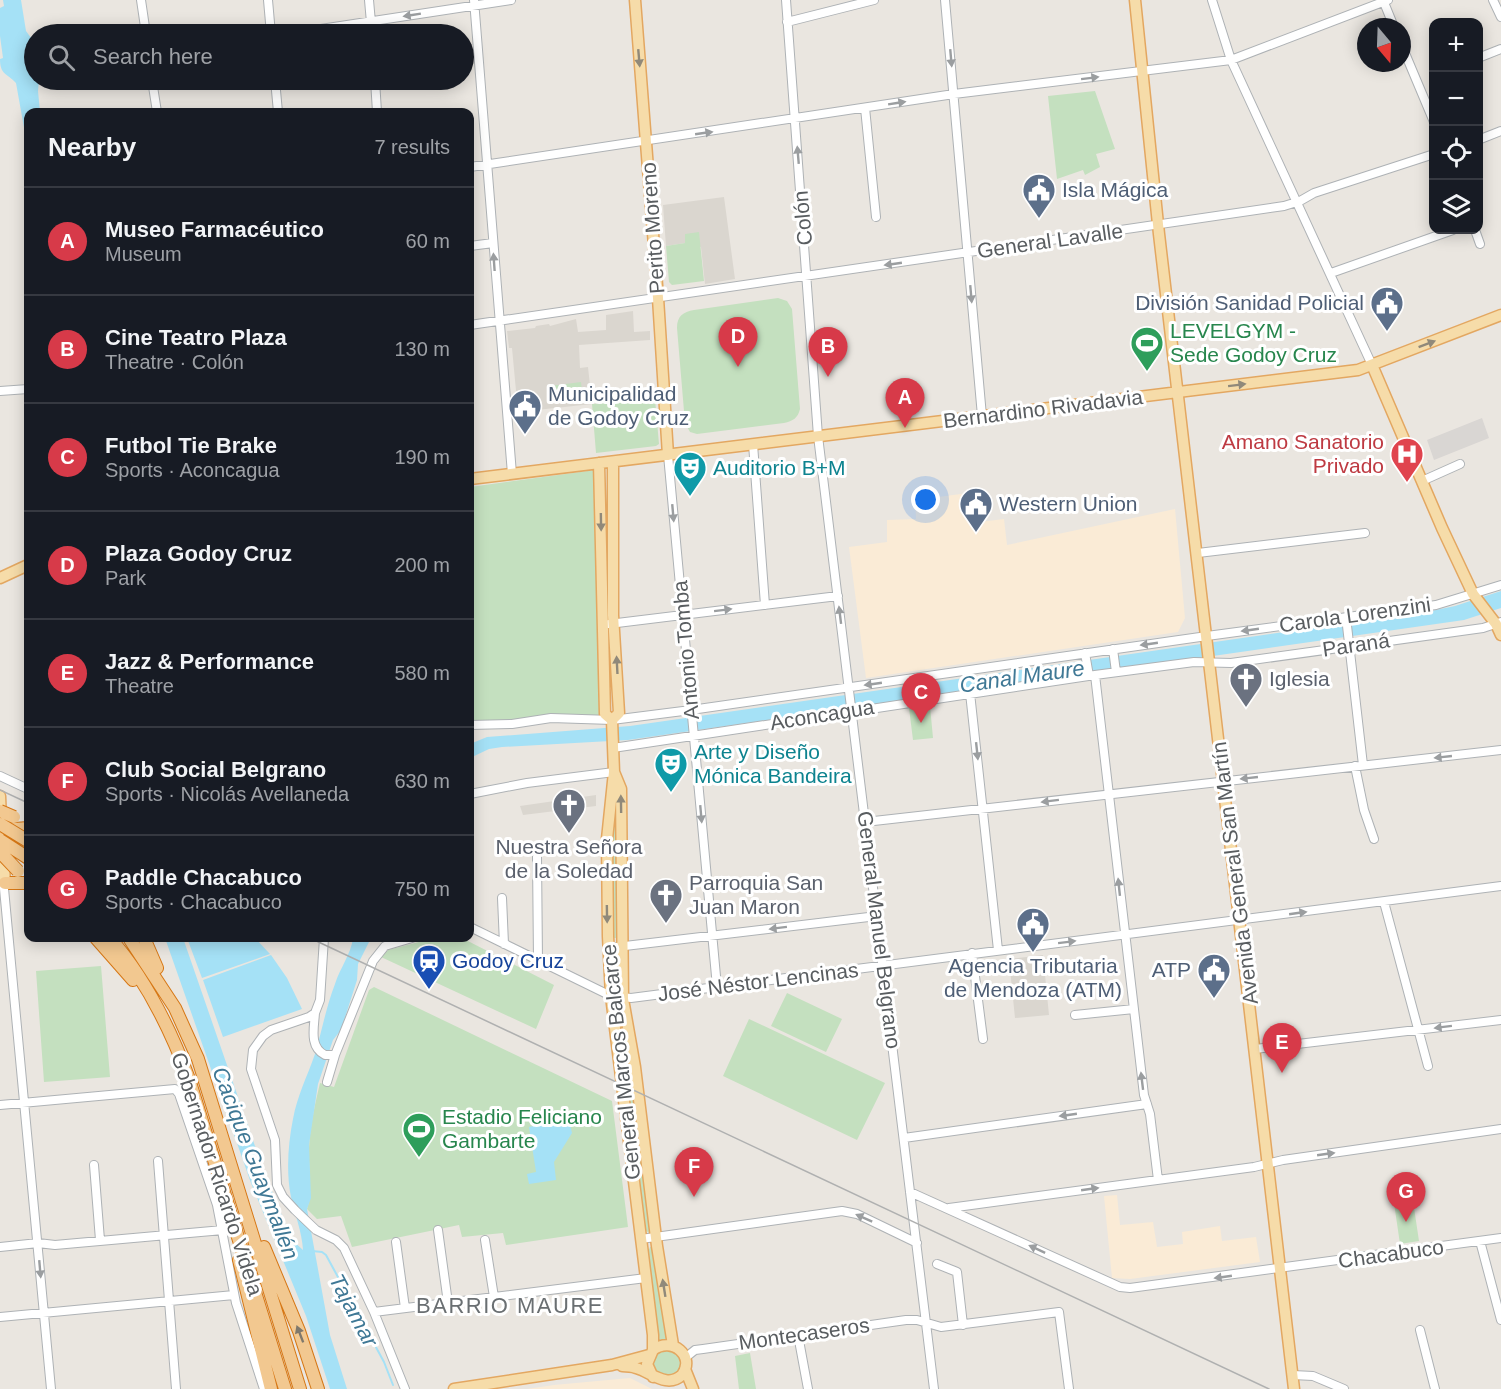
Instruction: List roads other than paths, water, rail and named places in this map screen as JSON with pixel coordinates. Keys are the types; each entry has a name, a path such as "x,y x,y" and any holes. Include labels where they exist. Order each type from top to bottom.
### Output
{"highway":[{"path":"0,811 14,817"},
{"path":"1,831 24,828"},
{"path":"1,831 24,840"},
{"path":"1,831 24,854"},
{"path":"0,852 18,871"},
{"path":"2,883 24,883"},
{"path":"100,942 140,988 170,1031"},
{"name":"Gobernador Ricardo Videla","path":"114,942 144,984 170,1031 197,1100 285,1389"},
{"name":"Gobernador Ricardo Videla","path":"137,942 175,1008 198,1059 300,1389"},
{"path":"238,1184 299,1331 318,1389"},
{"path":"226,1194 243,1281 271,1389"}],"main road":[{"name":"Perito Moreno","path":"634,0 668,455"},
{"name":"Avenida General San Martín","path":"1135,0 1158,225 1294,1389"},
{"name":"Bernardino Rivadavia","path":"474,479 1358,370 1501,315"},
{"path":"1372,365 1475,597 1498,623 1501,635"},
{"name":"General Marcos Balcarce","path":"613,462 605,714 612,724 614,772 607,839 608,948 611,996 653,1335 651,1353"},
{"name":"General Marcos Balcarce","path":"599,463 608,624"},
{"path":"0,579 24,567"},
{"name":"General Marcos Balcarce","path":"614,772 621,789 623,999 638,1082 656,1237 673,1345"},
{"path":"0,796 2,883"},
{"path":"454,1389 612,1365 651,1353 661,1345 673,1345 681,1350 693,1389"},
{"path":"651,1353 648,1368 658,1382"},
{"path":"612,1365 636,1368 658,1382 674,1381 681,1376 685,1364"}],"street":[{"path":"141,0 145,24"},
{"path":"268,0 270,24"},
{"path":"369,0 371,22"},
{"path":"357,24 474,3 511,0"},
{"name":"Colón","path":"786,0 819,436"},
{"path":"788,22 874,0"},
{"path":"945,0 982,416"},
{"path":"1212,0 1231,60 1372,365"},
{"path":"1493,0 1501,17"},
{"path":"474,167 795,120 954,94 1231,60 1385,1 1391,18"},
{"path":"474,3 512,474"},
{"path":"1483,56 1501,49"},
{"path":"1411,67 1429,110"},
{"path":"154,90 156,108"},
{"path":"276,90 278,108"},
{"path":"376,90 377,108"},
{"path":"865,108 876,217"},
{"path":"1483,138 1501,131"},
{"name":"General Lavalle","path":"474,324 1284,206 1314,193 1429,156"},
{"path":"1331,273 1442,234"},
{"path":"1476,234 1480,244"},
{"path":"474,245 493,243"},
{"path":"0,391 24,389"},
{"name":"General Manuel Belgrano","path":"819,436 934,1389"},
{"path":"753,444 765,605"},
{"name":"Antonio Tomba","path":"668,455 717,987"},
{"path":"1422,481 1460,464"},
{"path":"1198,553 1365,533"},
{"name":"Carola Lorenzini","path":"474,725 512,724 551,718 612,724 691,714 1346,620 1475,597 1501,585"},
{"path":"608,624 838,596"},
{"path":"1346,620 1364,810 1374,839"},
{"name":"Paraná","path":"1210,658 1231,663 1483,628 1498,623"},
{"path":"1114,652 1116,671"},
{"path":"1086,657 1091,675 1108,794 1144,1095 1158,1180"},
{"name":"Aconcagua","path":"613,744 1210,658"},
{"path":"970,693 998,950"},
{"path":"865,822 1501,750"},
{"path":"474,793 527,783 614,772"},
{"path":"0,776 24,787"},
{"path":"537,857 538,961"},
{"path":"0,869 25,1103 51,1389"},
{"name":"José Néstor Lencinas","path":"474,929 611,996 623,999 1501,886"},
{"path":"502,897 504,944"},
{"path":"1384,902 1428,1066"},
{"path":"608,948 878,915"},
{"path":"324,942 320,1000 315,1013 313,1034 320,1052 331,1055"},
{"path":"327,1082 331,1055 375,957 385,946 398,942"},
{"path":"972,953 983,1039"},
{"path":"1075,1015 1134,1009"},
{"path":"315,1013 263,1036 252,1050 251,1069 275,1140 278,1185 295,1210 310,1224 336,1240 344,1248 374,1312 405,1389"},
{"path":"1255,1049 1501,1020"},
{"path":"0,1105 175,1089 179,1094 208,1178 223,1230 234,1294 264,1389"},
{"path":"904,1138 1147,1104"},
{"path":"948,1208 1254,1167 1501,1129"},
{"path":"158,1161 176,1389"},
{"path":"94,1165 100,1240"},
{"name":"Chacabuco","path":"910,1192 1120,1287 1140,1288 1501,1238"},
{"path":"980,1223 974,1212 982,1204"},
{"path":"641,1239 842,1211 857,1214 917,1243"},
{"path":"0,1247 38,1243 55,1245 223,1230"},
{"path":"438,1230 448,1303"},
{"path":"485,1240 494,1297"},
{"path":"1480,1241 1501,1320"},
{"path":"396,1242 405,1308"},
{"path":"938,1264 957,1272 963,1324"},
{"path":"374,1312 646,1278"},
{"path":"0,1317 234,1294"},
{"name":"Montecaseros","path":"685,1364 695,1350 798,1335 912,1320 941,1327 1059,1312 1069,1389"},
{"path":"1420,1330 1435,1389"},
{"path":"798,1335 808,1389"},
{"path":"1293,1374 1313,1376 1344,1389"}],"water":[{"path":"3,0 21,0 25,24 24,90 38,90 40,108 24,108 24,128 16,83 3,71 0,64 0,59 3,58 0,8 4,6"},
{"name":"Canal Maure","path":"1501,591 1501,608 1464,620 628,740 502,747 489,749 474,756 474,742 487,737 630,726 1455,606"},
{"name":"Cacique Guaymallén","path":"166,942 184,942 264,1172 292,1240 303,1250 288,1178 291,1129 332,993 352,942 369,942 358,964 357,980 341,1030 333,1040 318,1084 309,1145 311,1198 307,1209 330,1335 347,1389 330,1389 306,1316 251,1183"},
{"path":"188,942 259,942 270,954 202,978"},
{"path":"271,955 287,978 302,1009 223,1037 203,980"},
{"path":"559,1116 569,1120 572,1133 554,1162 556,1180 529,1184 527,1174 536,1172 529,1127 547,1123"}],"waterway":[{"name":"Tajamar","path":"312,1251 326,1255 384,1362 393,1385"}],"tram line":[{"path":"0,790 24,801"},
{"path":"319,942 1269,1389"}],"place":[{"name":"Isla Mágica","path":"1039,219"},
{"name":"División Sanidad Policial","path":"1387,332"},
{"name":"Plaza Godoy Cruz","path":"738,367"},
{"name":"LEVELGYM - Sede Godoy Cruz","path":"1147,372"},
{"name":"Cine Teatro Plaza","path":"828,377"},
{"name":"Museo Farmacéutico","path":"905,428"},
{"name":"Municipalidad de Godoy Cruz","path":"525,435"},
{"name":"Amano Sanatorio Privado","path":"1407,483"},
{"name":"Auditorio B+M","path":"690,497"},
{"name":"Western Union","path":"976,533"},
{"name":"Iglesia","path":"1246,708"},
{"name":"Futbol Tie Brake","path":"921,723"},
{"name":"Arte y Diseño Mónica Bandeira","path":"671,793"},
{"name":"Nuestra Señora de la Soledad","path":"569,834"},
{"name":"Parroquia San Juan Maron","path":"666,924"},
{"name":"Agencia Tributaria de Mendoza (ATM)","path":"1033,953"},
{"name":"Godoy Cruz","path":"429,990"},
{"name":"ATP","path":"1214,999"},
{"name":"Jazz & Performance","path":"1282,1073"},
{"name":"Estadio Feliciano Gambarte","path":"419,1158"},
{"name":"Club Social Belgrano","path":"694,1197"},
{"name":"Paddle Chacabuco","path":"1406,1222"}],"district":[{"name":"BARRIO MAURE","path":"510,1305"}]}
